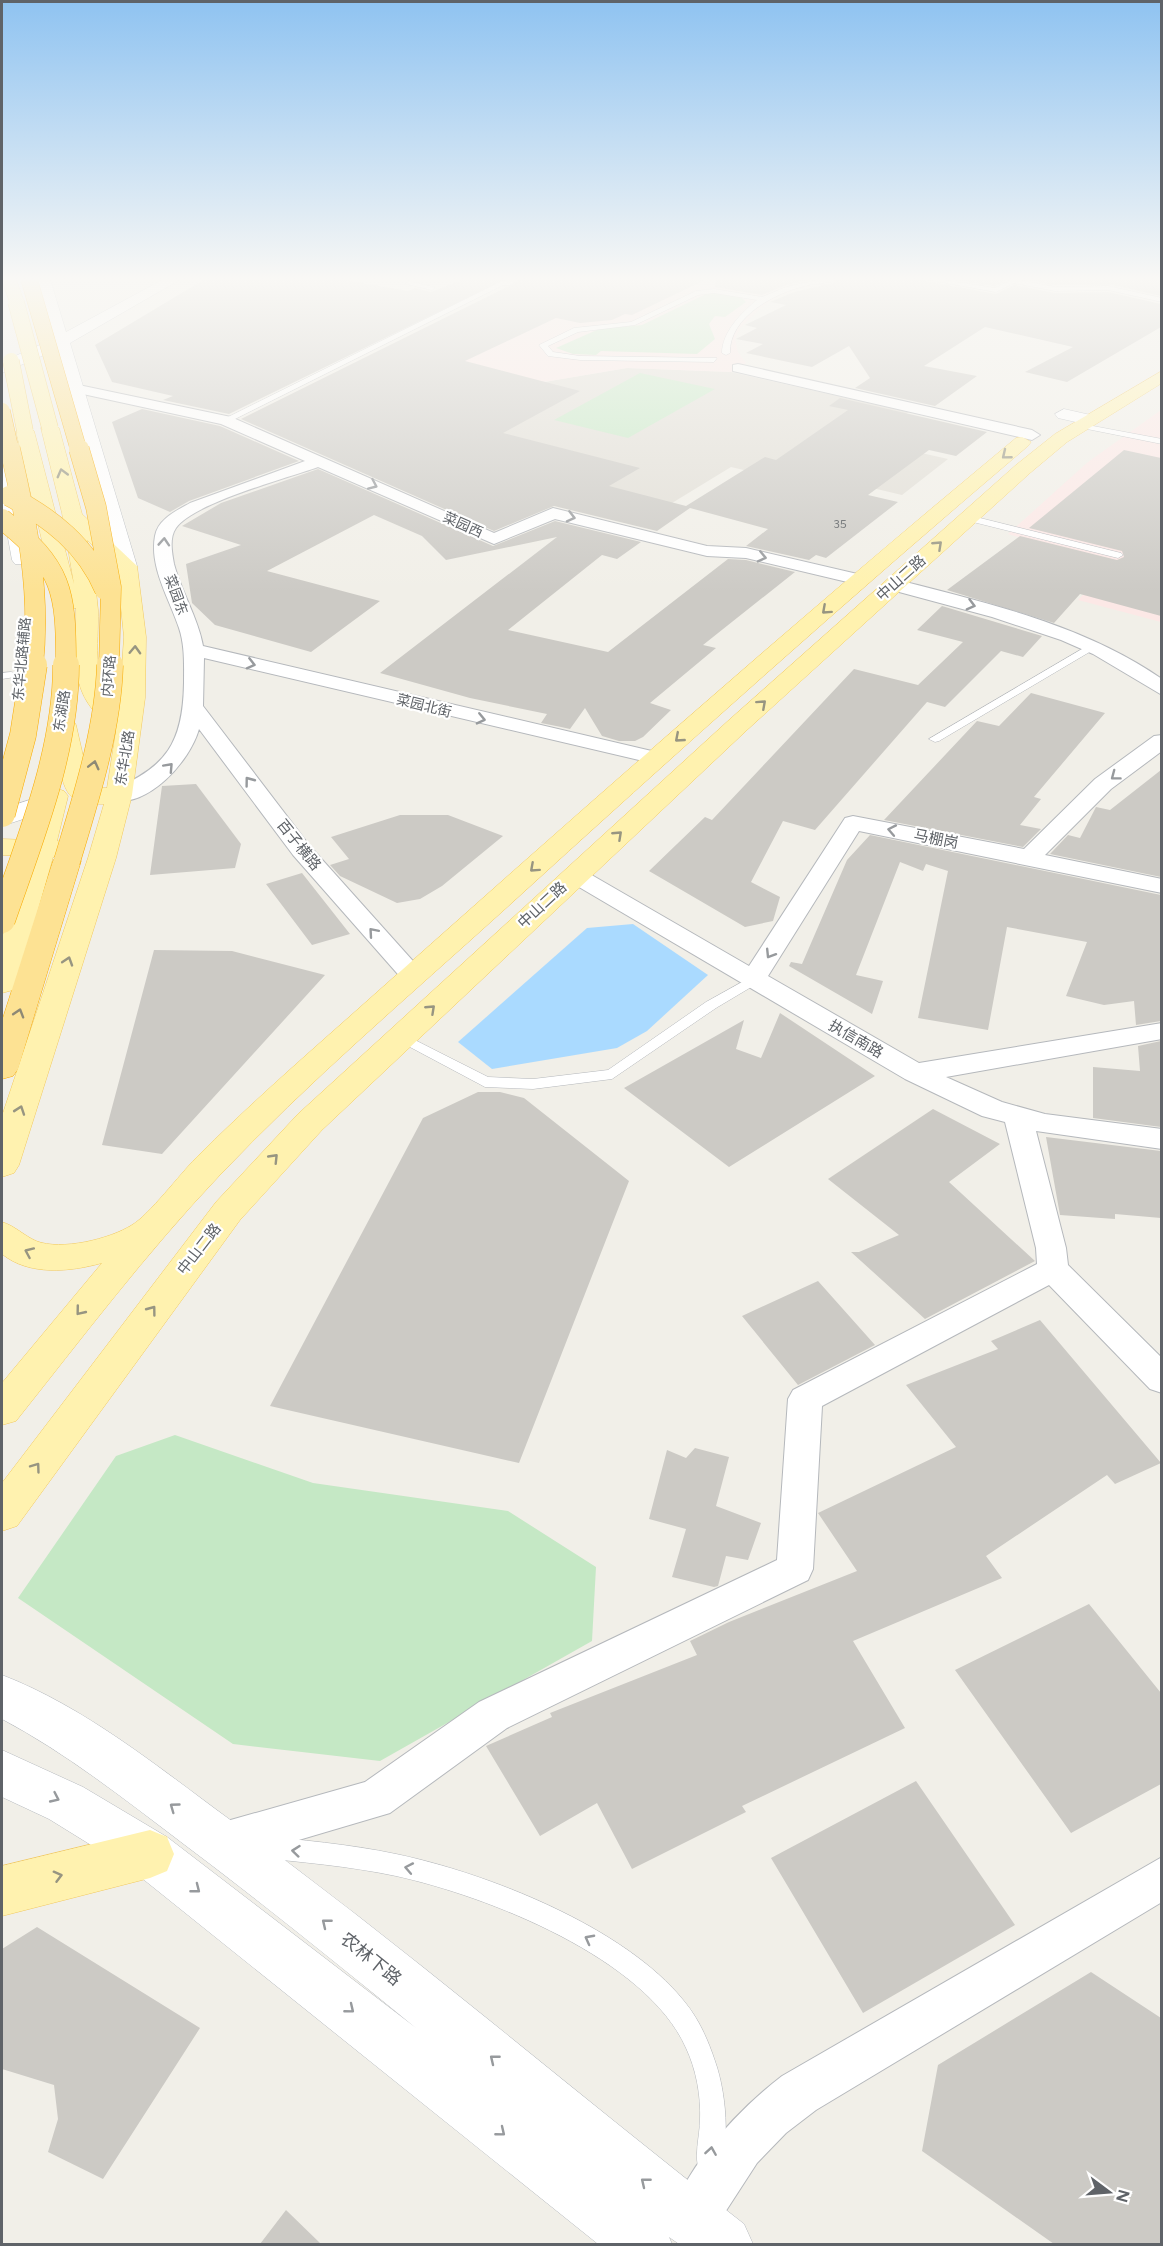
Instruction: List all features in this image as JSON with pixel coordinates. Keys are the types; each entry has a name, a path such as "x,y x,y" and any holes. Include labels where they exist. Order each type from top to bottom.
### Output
{"highway":[{"name":"内环路","path":"2,1069 88,788 109,691 112,615 108,561 64,384"},
{"path":"2,411 29,543 36,598 36,638 28,712 2,814"},
{"path":"3,487 69,536 86,555 98,574 112,615"},
{"name":"东湖路","path":"2,517 34,545 56,575 63,597 67,656 66,682 53,760 2,920"}],"main road":[{"path":"2,984 54,800 70,666 69,622 65,590 25,431 10,384"},
{"path":"2,388 29,384"},
{"path":"38,384 74,517 87,601 88,671 92,693 100,707 129,729"},
{"name":"东华北路","path":"2,1165 102,858 119,795 133,698 135,637 126,566 72,384"},
{"name":"中山二路","path":"2,1410 145,1235 240,1134 412,975 965,488 1032,435 1078,420 1141,384"},
{"name":"中山二路","path":"2,1514 188,1263 256,1177 317,1115 575,875 1078,420"},
{"path":"2,462 3,487 20,535"},
{"path":"3,487 42,501 74,517 126,566"},
{"path":"2,517 12,523 20,535"},
{"name":"东华北路辅路","path":"2,781 15,724 24,653 26,619 20,535"},
{"path":"22,562 56,558"},
{"path":"22,562 65,590"},
{"path":"88,671 133,698"},
{"path":"64,725 76,782 81,792 93,796 119,795"},
{"path":"2,818 54,800"},
{"path":"2,847 42,846 89,853 102,858"},
{"path":"2,1235 23,1250 61,1260 106,1250 145,1235"},
{"name":"农林下路","path":"2,1696 67,1733 123,1770 294,1896 685,2236"},
{"path":"2,1773 66,1803 150,1854 339,2001 685,2236"},
{"path":"2,1891 150,1854"}],"street":[{"name":"菜园西","path":"89,384 143,400 226,420 494,539 553,513 707,551 746,553 860,580"},
{"path":"807,384 1032,435"},
{"name":"菜园东","path":"119,795 154,781 178,756 186,742 194,708 194,650 163,555 164,532 168,525 196,507 320,461"},
{"path":"894,585 1053,627 1094,645 1161,689"},
{"name":"菜园北街","path":"194,650 656,758"},
{"name":"百子横路","path":"194,708 301,850 412,975"},
{"path":"1161,741 1103,784 1029,857 1042,862 1161,886"},
{"name":"马棚岗","path":"753,980 853,823 1029,857"},
{"name":"执信南路","path":"575,875 915,1073 992,1109 1018,1118 1091,1131 1161,1139"},
{"path":"915,1073 1161,1030"},
{"path":"1018,1118 1051,1248 1053,1269 1161,1380"},
{"path":"221,1842 375,1799 493,1715 795,1569 805,1399 1053,1269"},
{"path":"685,2236 740,2146 769,2116 799,2093 1161,1878"}],"lane":[{"path":"226,420 299,384"},
{"path":"1078,420 1161,442"},
{"path":"968,518 1118,555"},
{"path":"935,740 1094,645"},
{"path":"400,1038 485,1082 533,1084 612,1074 711,1005 753,980"},
{"path":"221,1842 354,1857 418,1870 521,1905 605,1947 639,1970 670,1998 692,2032 706,2070 714,2105 713,2142 707,2175 685,2236"}],"shaded area":[{"path":"472,384 516,384 489,386"},
{"path":"541,384 784,384 909,412 868,441 948,459 902,495 826,477 812,486 731,467 654,514 550,487 457,409"},
{"path":"1161,410 1161,622 1078,600 1112,564 1008,534 1088,462"}],"green space":[{"path":"620,384 691,384 715,389 628,438 554,420"},
{"path":"175,1435 313,1483 508,1511 596,1567 592,1641 380,1761 233,1744 18,1598 116,1456"}],"water":[{"path":"633,924 708,975 647,1031 617,1048 492,1069 458,1042 587,928"}],"building":[{"path":"120,384 291,384 229,414 163,400 173,396"},
{"path":"312,384 552,384 580,391 503,433 640,468 609,486 686,506 765,457 776,460 848,410 829,406 840,398 987,432 956,456 929,450 868,495 898,502 826,558 816,555 809,560 746,546 768,529 690,508 657,531 554,506 494,531 241,419"},
{"path":"861,384 966,384 935,406 855,388"},
{"path":"142,409 220,426 299,461 189,501 170,512 138,498 112,422"},
{"path":"1124,450 1161,458 1161,616 1080,594 1054,623 947,590 1020,536 1117,560 1124,557 1122,551 1029,528"},
{"path":"318,469 493,546 555,521 641,542 617,559 602,555 508,630 608,652 728,559 746,560 795,572 703,645 716,648 650,703 671,710 643,737 635,741 619,741 602,736 585,708 570,729 541,723 547,714 470,698 380,673 557,537 446,560 422,536 374,515 267,571 380,601 311,652 215,625 192,603 186,564 241,545 182,526 221,503"},
{"path":"942,606 1042,636 1023,657 1001,651 945,707 927,702 815,830 783,821 751,882 780,897 773,921 745,927 649,871 705,817 712,820 854,669 918,685 963,642 917,630"},
{"path":"1031,693 1105,713 1034,797 1041,799 1020,825 1041,829 1023,847 884,820 977,721 999,726"},
{"path":"1161,770 1161,877 1050,854 1068,835 1080,838 1096,807 1110,810"},
{"path":"196,784 241,844 235,868 150,875 162,786"},
{"path":"400,815 448,815 503,836 442,886 420,899 397,903 340,876 330,865 349,859 331,837"},
{"path":"870,835 1161,895 1161,1021 1136,1025 1134,1001 1104,1005 1066,996 1087,942 1007,927 988,1030 918,1018 948,871 926,864 923,871 900,862 856,975 883,981 872,1014 789,966 791,962 802,964 847,860"},
{"path":"302,873 350,934 312,945 266,884"},
{"path":"154,950 232,951 325,975 162,1154 102,1145"},
{"path":"780,1013 875,1076 729,1167 624,1088 744,1020 736,1049 761,1058"},
{"path":"1161,1041 1161,1127 1093,1118 1093,1067 1140,1071 1138,1046"},
{"path":"478,1092 500,1092 524,1098 629,1181 519,1463 270,1406 423,1118"},
{"path":"933,1109 1000,1144 949,1182 1035,1261 925,1319 851,1252 859,1252 899,1235 828,1179"},
{"path":"1046,1137 1161,1151 1161,1218 1115,1214 1115,1219 1060,1215"},
{"path":"818,1281 875,1345 798,1385 742,1316"},
{"path":"1040,1320 1161,1463 1115,1484 1107,1475 986,1556 1002,1578 853,1641 905,1728 742,1806 746,1812 632,1869 597,1803 540,1836 486,1746 552,1717 550,1713 697,1655 690,1641 729,1622 857,1571 818,1513 956,1447 906,1385 998,1349 991,1341"},
{"path":"695,1448 729,1457 716,1506 761,1523 748,1560 726,1556 718,1586 714,1587 672,1577 686,1529 649,1519 667,1450 686,1458"},
{"path":"1089,1604 1161,1693 1161,1784 1071,1833 955,1670"},
{"path":"916,1781 1015,1925 863,2013 771,1858"},
{"path":"37,1927 200,2028 103,2179 48,2152 58,2119 54,2085 2,2069 2,1949"},
{"path":"1091,1972 1161,2018 1161,2244 1054,2244 922,2151 938,2065"},
{"path":"286,2210 321,2244 260,2244"}]}
